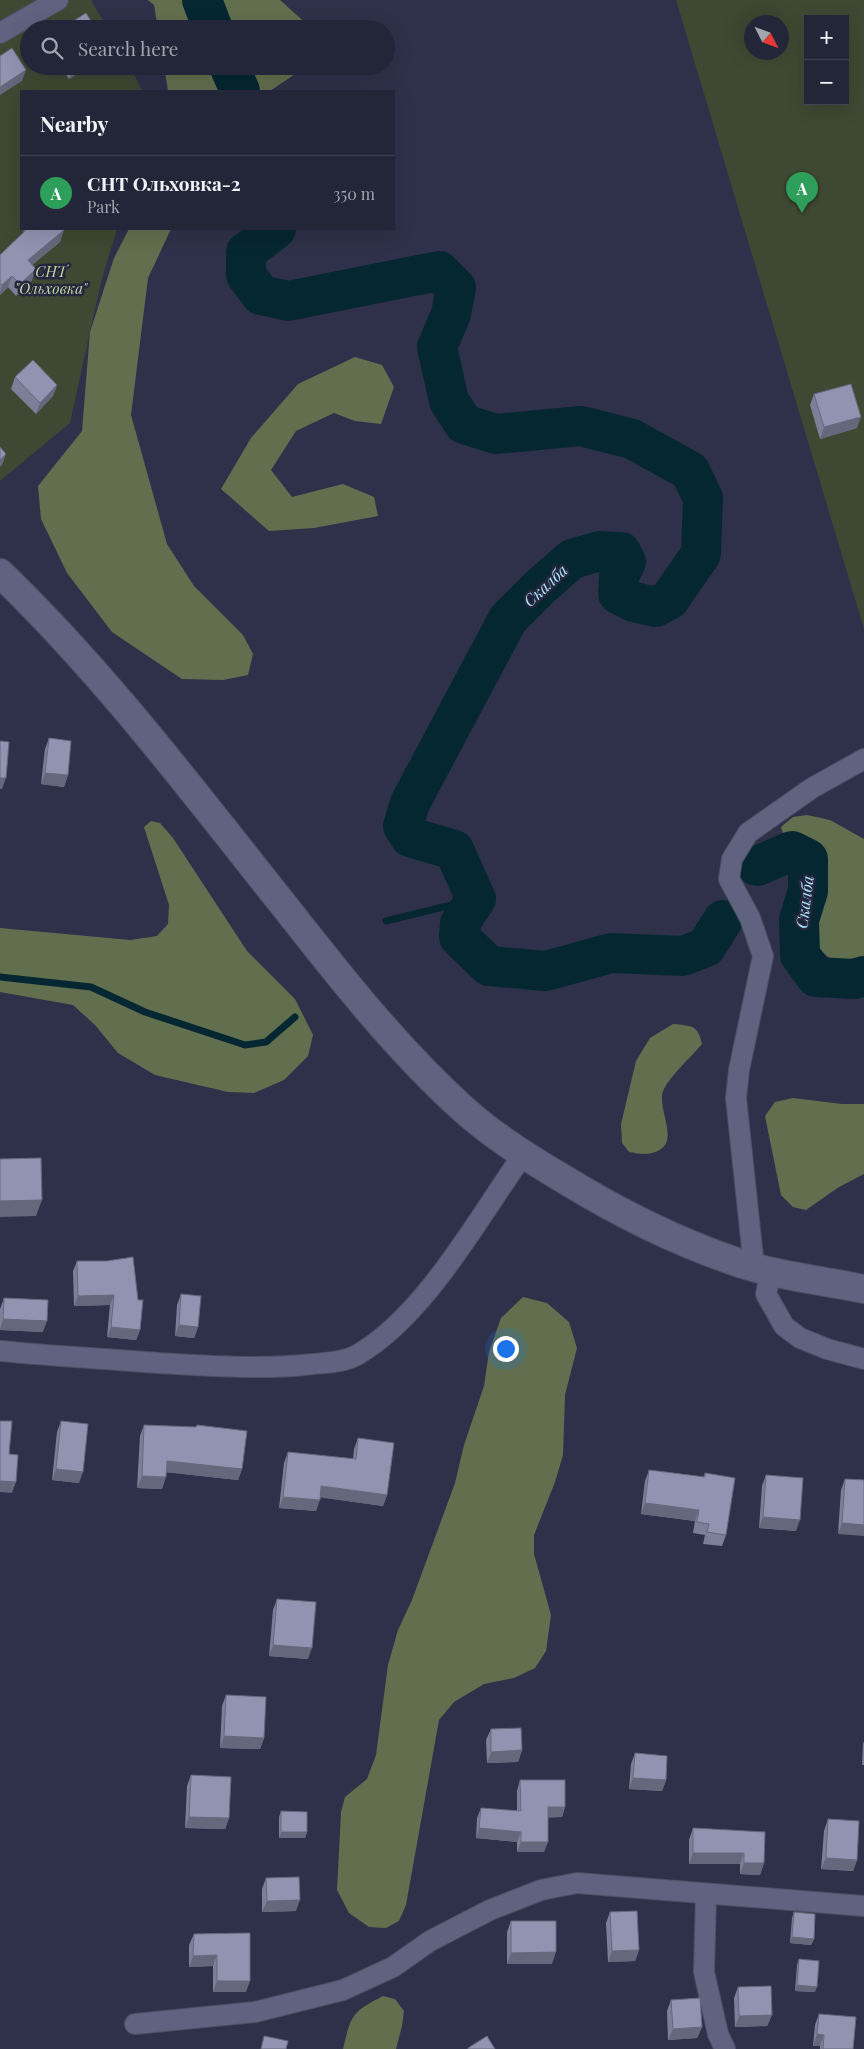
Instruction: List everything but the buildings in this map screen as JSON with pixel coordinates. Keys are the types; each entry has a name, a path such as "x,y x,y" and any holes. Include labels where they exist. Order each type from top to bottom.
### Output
{"street":[{"path":"23,20 58,0"},
{"path":"0,33 20,22"},
{"path":"0,574 63,636 156,746 371,1013 417,1064 465,1110 523,1155 612,1208 669,1236 729,1260 762,1269 864,1289"},
{"path":"864,759 812,788 748,833 732,859 729,879 750,918 763,956 739,1070 736,1098 766,1294 784,1326 800,1338 827,1350 864,1359"},
{"path":"0,1350 50,1356 236,1368 306,1365 332,1362 356,1356 384,1336 410,1311 449,1262 523,1155"},
{"path":"135,2024 255,2012 344,1990 393,1967 430,1941 490,1910 541,1890 577,1883 864,1906"},
{"path":"706,1894 704,1972 718,2034 725,2049"}],"green space":[{"name":"СНТ \"Ольховка\"","path":"0,0 91,0 103,20 20,20 20,75 134,75 142,90 20,90 20,230 117,230 101,282 70,423 0,481"},
{"path":"148,0 280,0 302,20 156,20 154,5"},
{"path":"676,0 864,0 864,629"},
{"path":"165,75 294,75 271,90 168,90"},
{"path":"128,230 171,230 148,278 131,415 167,544 194,586 243,635 253,654 248,675 223,680 182,679 112,632 67,573 41,519 38,486 82,431 90,332 114,258"},
{"path":"355,357 382,365 394,387 381,424 355,421 334,413 296,431 271,470 292,497 343,484 374,497 378,516 314,528 269,531 221,489 251,438 298,384"},
{"path":"807,815 830,820 864,839 864,962 860,964 843,964 831,959 819,947 814,934 814,921 823,878 822,864 814,849 785,840 781,827 793,817"},
{"path":"151,821 160,823 173,838 247,951 295,999 313,1035 308,1056 284,1080 254,1093 228,1092 155,1075 118,1053 95,1025 73,1005 0,992 0,928 130,940 157,936 168,924 169,905 144,827"},
{"path":"673,1024 685,1025 696,1029 702,1044 676,1072 664,1089 662,1097 668,1134 662,1149 643,1154 629,1152 622,1143 621,1124 636,1061 650,1038"},
{"path":"793,1098 842,1104 864,1104 864,1174 839,1187 806,1210 793,1207 781,1195 765,1116 775,1102"},
{"path":"523,1297 547,1303 569,1322 577,1348 565,1395 563,1455 555,1482 534,1535 534,1554 551,1615 546,1651 535,1668 514,1678 484,1684 454,1702 439,1720 406,1905 399,1921 386,1928 369,1927 349,1913 337,1890 341,1812 345,1797 367,1779 376,1755 388,1665 398,1630 412,1600 455,1483 464,1445 484,1386 489,1352 501,1318"},
{"path":"383,1996 395,1999 404,2011 396,2049 343,2049 348,2029 354,2016 365,2006"}],"waterway":[{"name":"Скалба","path":"202,0 210,20"},
{"name":"Скалба","path":"233,75 240,90"},
{"name":"Скалба","path":"275,230 246,252 246,275 261,295 288,301 439,271 456,288 451,314 437,347 449,401 464,424 496,434 581,426 632,439 690,471 703,498 701,554 669,600 655,607 634,602 618,594 619,576 626,562 621,552 600,551 572,559 508,619 410,803 403,826 410,837 454,850 476,899 460,923 459,937 489,966 546,971 611,953 683,956 706,947 723,920"},
{"name":"Скалба","path":"757,866 792,851 808,859 808,891 799,920 800,955 816,977 854,979 864,976"},
{"path":"386,921 476,899"},
{"path":"0,977 91,987 145,1012 245,1045 266,1042 295,1017"}],"place":[{"name":"СНТ Ольховка-2","path":"802,213"}]}
